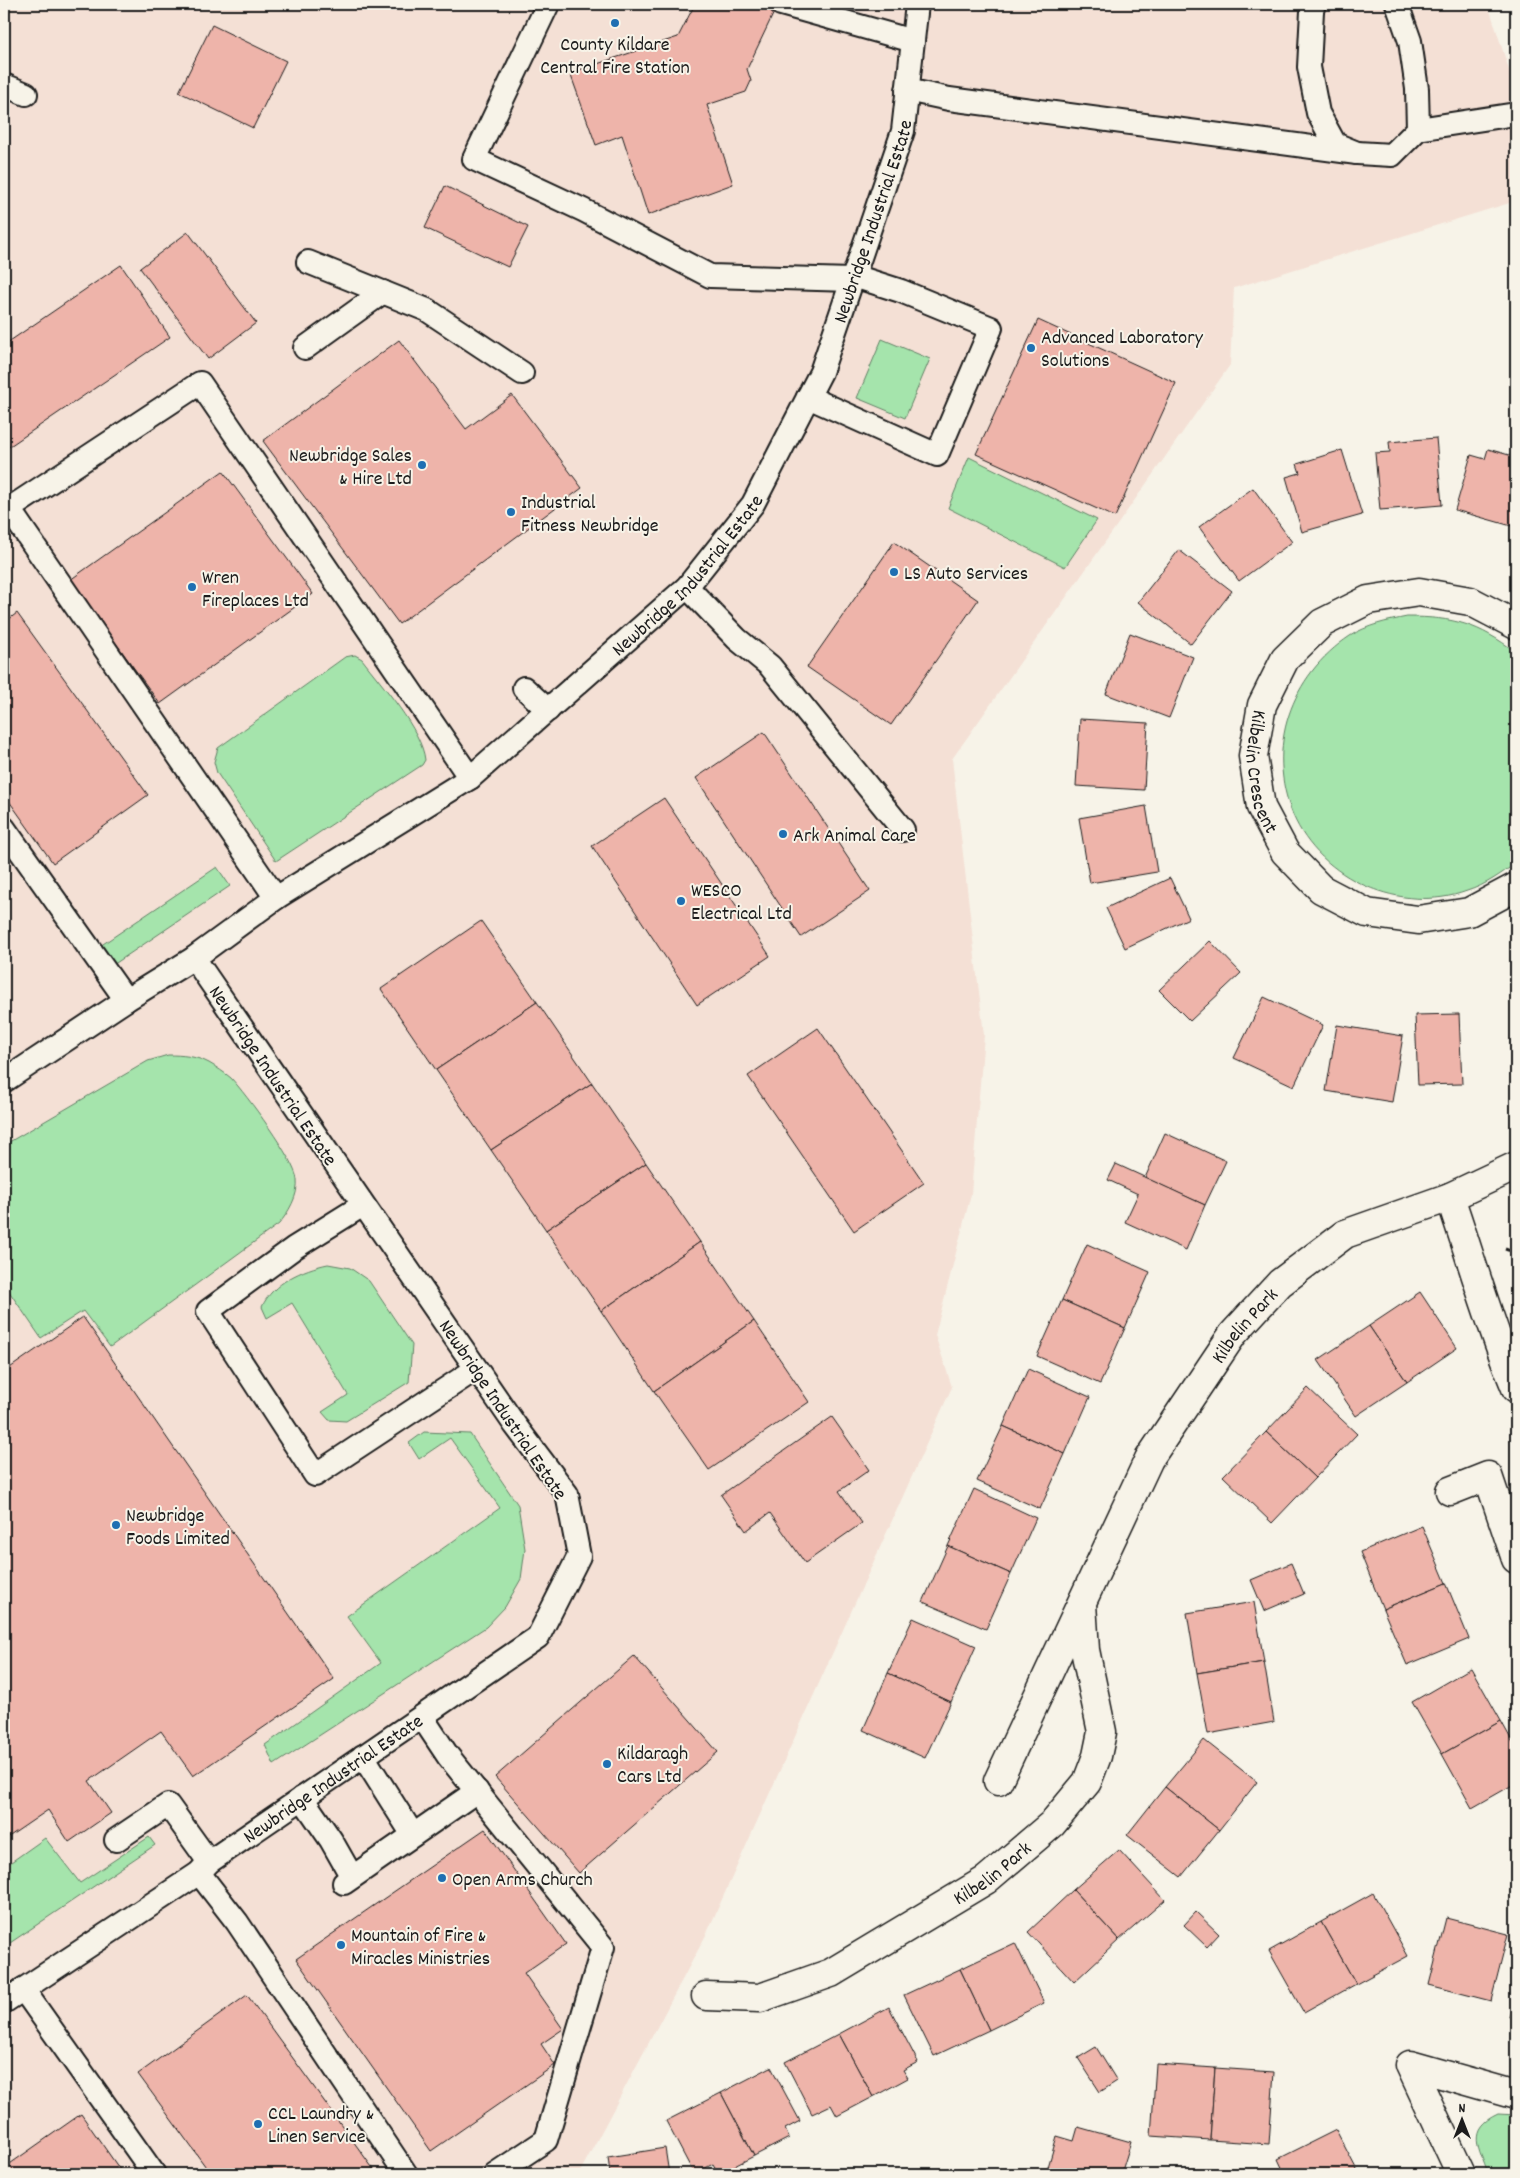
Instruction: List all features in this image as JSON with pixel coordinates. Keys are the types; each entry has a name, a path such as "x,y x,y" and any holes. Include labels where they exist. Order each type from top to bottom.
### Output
{"street":[{"name":"Kilbelin Crescent","path":"1516,625 1470,601 1419,592 1368,600 1322,623 1285,659 1262,705 1253,756 1261,807 1285,852 1321,889 1367,913 1418,920 1469,912 1516,887"},
{"name":"Kilbelin Park","path":"998,1780 1149,1459 1233,1334 1280,1284 1345,1234 1450,1197 1516,1166"},
{"path":"1450,1197 1473,1262 1497,1344 1516,1388"},
{"path":"1450,1491 1488,1476 1516,1560"},
{"name":"Kilbelin Park","path":"706,1996 760,1998 831,1973 986,1880 1052,1824 1087,1782 1102,1732 1085,1650 1082,1600"},
{"path":"1461,2174 1410,2065 1516,2095"}],"lane":[{"path":"548,4 474,159 583,210 710,276 853,278 902,291 990,328 937,455 808,397"},
{"path":"781,4 913,41"},
{"name":"Newbridge Industrial Estate","path":"4,1081 126,1000 194,958 276,898 470,778 687,587 753,504 821,372 903,131 917,4"},
{"path":"1314,4 1309,67 1318,113 1335,144 1357,153"},
{"path":"1397,4 1410,41 1418,89 1418,129"},
{"path":"4,85 26,94"},
{"path":"907,90 949,99 1357,153 1392,155 1418,129 1516,114"},
{"path":"308,262 428,310 522,373"},
{"path":"305,348 383,292"},
{"path":"276,898 9,509 200,383 470,778"},
{"path":"687,587 737,639 770,666 903,830"},
{"path":"524,688 548,710"},
{"path":"4,828 126,1000"},
{"name":"Newbridge Industrial Estate","path":"4,2002 538,1637 579,1556 567,1494 476,1369 194,958"},
{"path":"363,1204 294,1248 208,1311 315,1475 476,1369"},
{"path":"422,1717 448,1756 603,1947 546,2140 495,2174"},
{"path":"363,1756 413,1835"},
{"path":"302,1798 348,1880 477,1792"},
{"path":"116,1840 168,1805 237,1922 406,2174"},
{"path":"23,1988 154,2174"}],"path":[{"path":"1502,1248 1516,1253"}],"shaded area":[{"path":"4,4 1488,4 1516,92 1516,201 1234,288 1230,365 952,759 984,1035 971,1194 935,1335 952,1387 706,1935 579,2174 4,2174"}],"green space":[{"path":"882,339 930,359 905,418 857,398"},
{"path":"969,457 1097,520 1065,567 948,508"},
{"path":"1407,617 1424,617 1465,624 1490,635 1516,652 1516,863 1481,886 1442,897 1416,898 1390,894 1366,886 1343,874 1322,857 1306,838 1293,815 1285,790 1282,764 1283,739 1289,715 1299,692 1312,671 1329,652 1357,632 1377,624"},
{"path":"355,655 362,659 409,721 417,735 425,760 422,765 276,861 217,773 214,762 218,748 345,657"},
{"path":"217,867 230,886 113,965 100,946"},
{"path":"168,1055 189,1056 204,1061 226,1074 238,1086 279,1143 294,1171 297,1186 292,1204 279,1224 110,1347 83,1311 41,1338 4,1284 4,1145 148,1061"},
{"path":"328,1264 350,1268 369,1281 412,1345 409,1382 346,1421 329,1420 322,1412 348,1395 292,1303 267,1318 262,1307 273,1291 289,1278 309,1269"},
{"path":"424,1432 470,1434 518,1505 525,1549 521,1579 505,1607 486,1627 274,1765 265,1745 381,1663 347,1616 500,1508 450,1438 419,1459 409,1443"},
{"path":"149,1837 155,1845 4,1947 4,1867 45,1838 80,1883"},
{"path":"1498,2114 1516,2115 1516,2174 1488,2174 1479,2147 1477,2140 1481,2126"}],"building":[{"path":"695,4 778,4 747,69 751,81 746,92 707,105 733,184 648,215 622,135 596,145 570,73 678,37"},
{"path":"212,25 286,61 253,128 179,92"},
{"path":"445,186 528,227 508,267 425,228"},
{"path":"188,232 256,323 208,359 140,268"},
{"path":"121,265 170,337 4,450 4,345"},
{"path":"1038,320 1176,383 1115,517 976,454"},
{"name":"Newbridge Sales & Hire Ltd","path":"399,340 466,429 512,395 582,488 399,624 263,441"},
{"path":"1436,438 1442,505 1380,510 1375,453 1390,452 1389,442"},
{"path":"1488,449 1516,457 1515,527 1455,510 1471,455 1485,459"},
{"path":"1342,450 1362,515 1302,532 1286,477 1300,473 1297,464"},
{"name":"Wren Fireplaces Ltd","path":"223,471 313,594 160,704 70,580"},
{"path":"1253,488 1292,542 1239,581 1199,527"},
{"path":"894,542 978,600 891,725 807,667"},
{"path":"1179,550 1232,591 1191,644 1138,602"},
{"path":"17,613 148,795 53,863 4,794 4,623"},
{"path":"1130,633 1193,657 1169,718 1106,694"},
{"path":"1080,719 1148,723 1144,790 1076,786"},
{"name":"Ark Animal Care","path":"764,732 870,891 801,937 696,778"},
{"name":"WESCO Electrical Ltd","path":"664,798 770,956 697,1005 592,846"},
{"path":"1146,806 1157,872 1090,883 1079,818"},
{"path":"1170,878 1189,918 1125,948 1106,908"},
{"path":"481,921 537,1002 436,1070 381,989"},
{"path":"1210,941 1241,973 1190,1021 1159,990"},
{"path":"1264,997 1323,1025 1294,1086 1234,1058"},
{"path":"537,1002 592,1083 491,1150 436,1070"},
{"path":"1459,1014 1462,1084 1418,1085 1415,1015"},
{"path":"1337,1025 1403,1036 1392,1102 1326,1091"},
{"path":"818,1028 924,1183 854,1231 748,1076"},
{"path":"592,1083 646,1163 546,1230 491,1150"},
{"path":"1165,1133 1226,1161 1205,1205 1145,1178"},
{"path":"646,1163 700,1242 601,1311 546,1230"},
{"path":"1116,1164 1205,1205 1186,1250 1125,1222 1138,1194 1108,1180"},
{"path":"700,1242 754,1321 654,1391 601,1311"},
{"path":"1087,1244 1150,1272 1125,1328 1062,1300"},
{"path":"1420,1292 1457,1348 1407,1382 1369,1326"},
{"path":"1062,1300 1125,1328 1100,1384 1037,1356"},
{"name":"Newbridge Foods Limited","path":"83,1317 334,1679 193,1776 161,1731 89,1781 111,1813 69,1842 48,1810 4,1840 4,1372"},
{"path":"754,1321 809,1402 709,1470 654,1391"},
{"path":"1369,1326 1407,1382 1356,1416 1318,1360"},
{"path":"1028,1369 1090,1397 1065,1454 1003,1426"},
{"path":"1308,1388 1357,1434 1315,1478 1266,1432"},
{"path":"832,1417 869,1470 839,1491 862,1523 805,1563 770,1513 746,1531 721,1495"},
{"path":"1003,1426 1065,1454 1040,1509 977,1481"},
{"path":"1266,1432 1315,1478 1272,1523 1223,1476"},
{"path":"974,1489 1036,1518 1011,1574 948,1546"},
{"path":"1422,1526 1446,1583 1383,1609 1360,1552"},
{"path":"948,1546 1011,1574 986,1629 923,1602"},
{"path":"1291,1563 1304,1594 1264,1611 1251,1580"},
{"path":"1446,1583 1469,1639 1407,1665 1383,1609"},
{"path":"1254,1602 1264,1662 1197,1673 1187,1613"},
{"path":"913,1618 976,1646 951,1702 888,1673"},
{"name":"Kildaragh Cars Ltd","path":"634,1656 718,1752 579,1873 495,1777"},
{"path":"1264,1662 1274,1722 1208,1734 1197,1673"},
{"path":"1471,1668 1501,1721 1442,1754 1412,1702"},
{"path":"888,1673 951,1702 925,1758 863,1730"},
{"path":"1501,1721 1516,1748 1516,1783 1472,1808 1442,1754"},
{"path":"1204,1740 1257,1782 1219,1830 1165,1787"},
{"path":"1165,1787 1219,1830 1181,1877 1127,1835"},
{"path":"485,1829 566,1944 524,1973 563,2029 541,2044 555,2065 431,2151 296,1959"},
{"path":"1119,1850 1165,1900 1119,1940 1073,1890"},
{"path":"1073,1890 1119,1940 1074,1982 1028,1932"},
{"path":"1373,1893 1408,1956 1356,1984 1321,1922"},
{"path":"1196,1912 1219,1934 1207,1947 1184,1925"},
{"path":"1446,1918 1508,1934 1491,2001 1429,1985"},
{"path":"1321,1922 1356,1984 1304,2013 1269,1951"},
{"path":"1015,1943 1044,2003 989,2030 960,1969"},
{"path":"960,1969 989,2030 934,2056 904,1995"},
{"path":"1516,1994 1516,2019 1509,2017"},
{"name":"CCL Laundry & Linen Service","path":"247,1995 377,2174 211,2174 138,2074"},
{"path":"889,2007 918,2062 903,2070 908,2078 873,2097 839,2034"},
{"path":"839,2034 873,2097 837,2116 831,2105 812,2114 785,2062"},
{"path":"1096,2047 1117,2081 1100,2092 1078,2058"},
{"path":"1156,2064 1215,2068 1210,2140 1151,2136"},
{"path":"771,2067 800,2121 785,2129 789,2138 754,2156 721,2093"},
{"path":"1215,2068 1274,2072 1269,2144 1210,2140"},
{"path":"721,2093 754,2156 719,2174 713,2164 694,2174 666,2121"},
{"path":"81,2114 123,2174 6,2174 4,2168"},
{"path":"1078,2127 1131,2142 1121,2174 1046,2174 1057,2136 1074,2141"},
{"path":"1336,2130 1359,2174 1285,2174 1278,2159"},
{"path":"665,2148 669,2174 610,2174 608,2157"}],"place":[{"name":"County Kildare Central Fire Station","path":"615,23"},
{"name":"Advanced Laboratory Solutions","path":"1031,348"},
{"name":"Newbridge Sales & Hire Ltd","path":"422,465"},
{"name":"Industrial Fitness Newbridge","path":"511,512"},
{"name":"LS Auto Services","path":"894,572"},
{"name":"Wren Fireplaces Ltd","path":"192,587"},
{"name":"Ark Animal Care","path":"783,834"},
{"name":"WESCO Electrical Ltd","path":"681,901"},
{"name":"Newbridge Foods Limited","path":"116,1525"},
{"name":"Kildaragh Cars Ltd","path":"607,1764"},
{"name":"Open Arms Church","path":"442,1878"},
{"name":"Mountain of Fire & Miracles Ministries","path":"341,1945"},
{"name":"CCL Laundry & Linen Service","path":"258,2124"}]}
